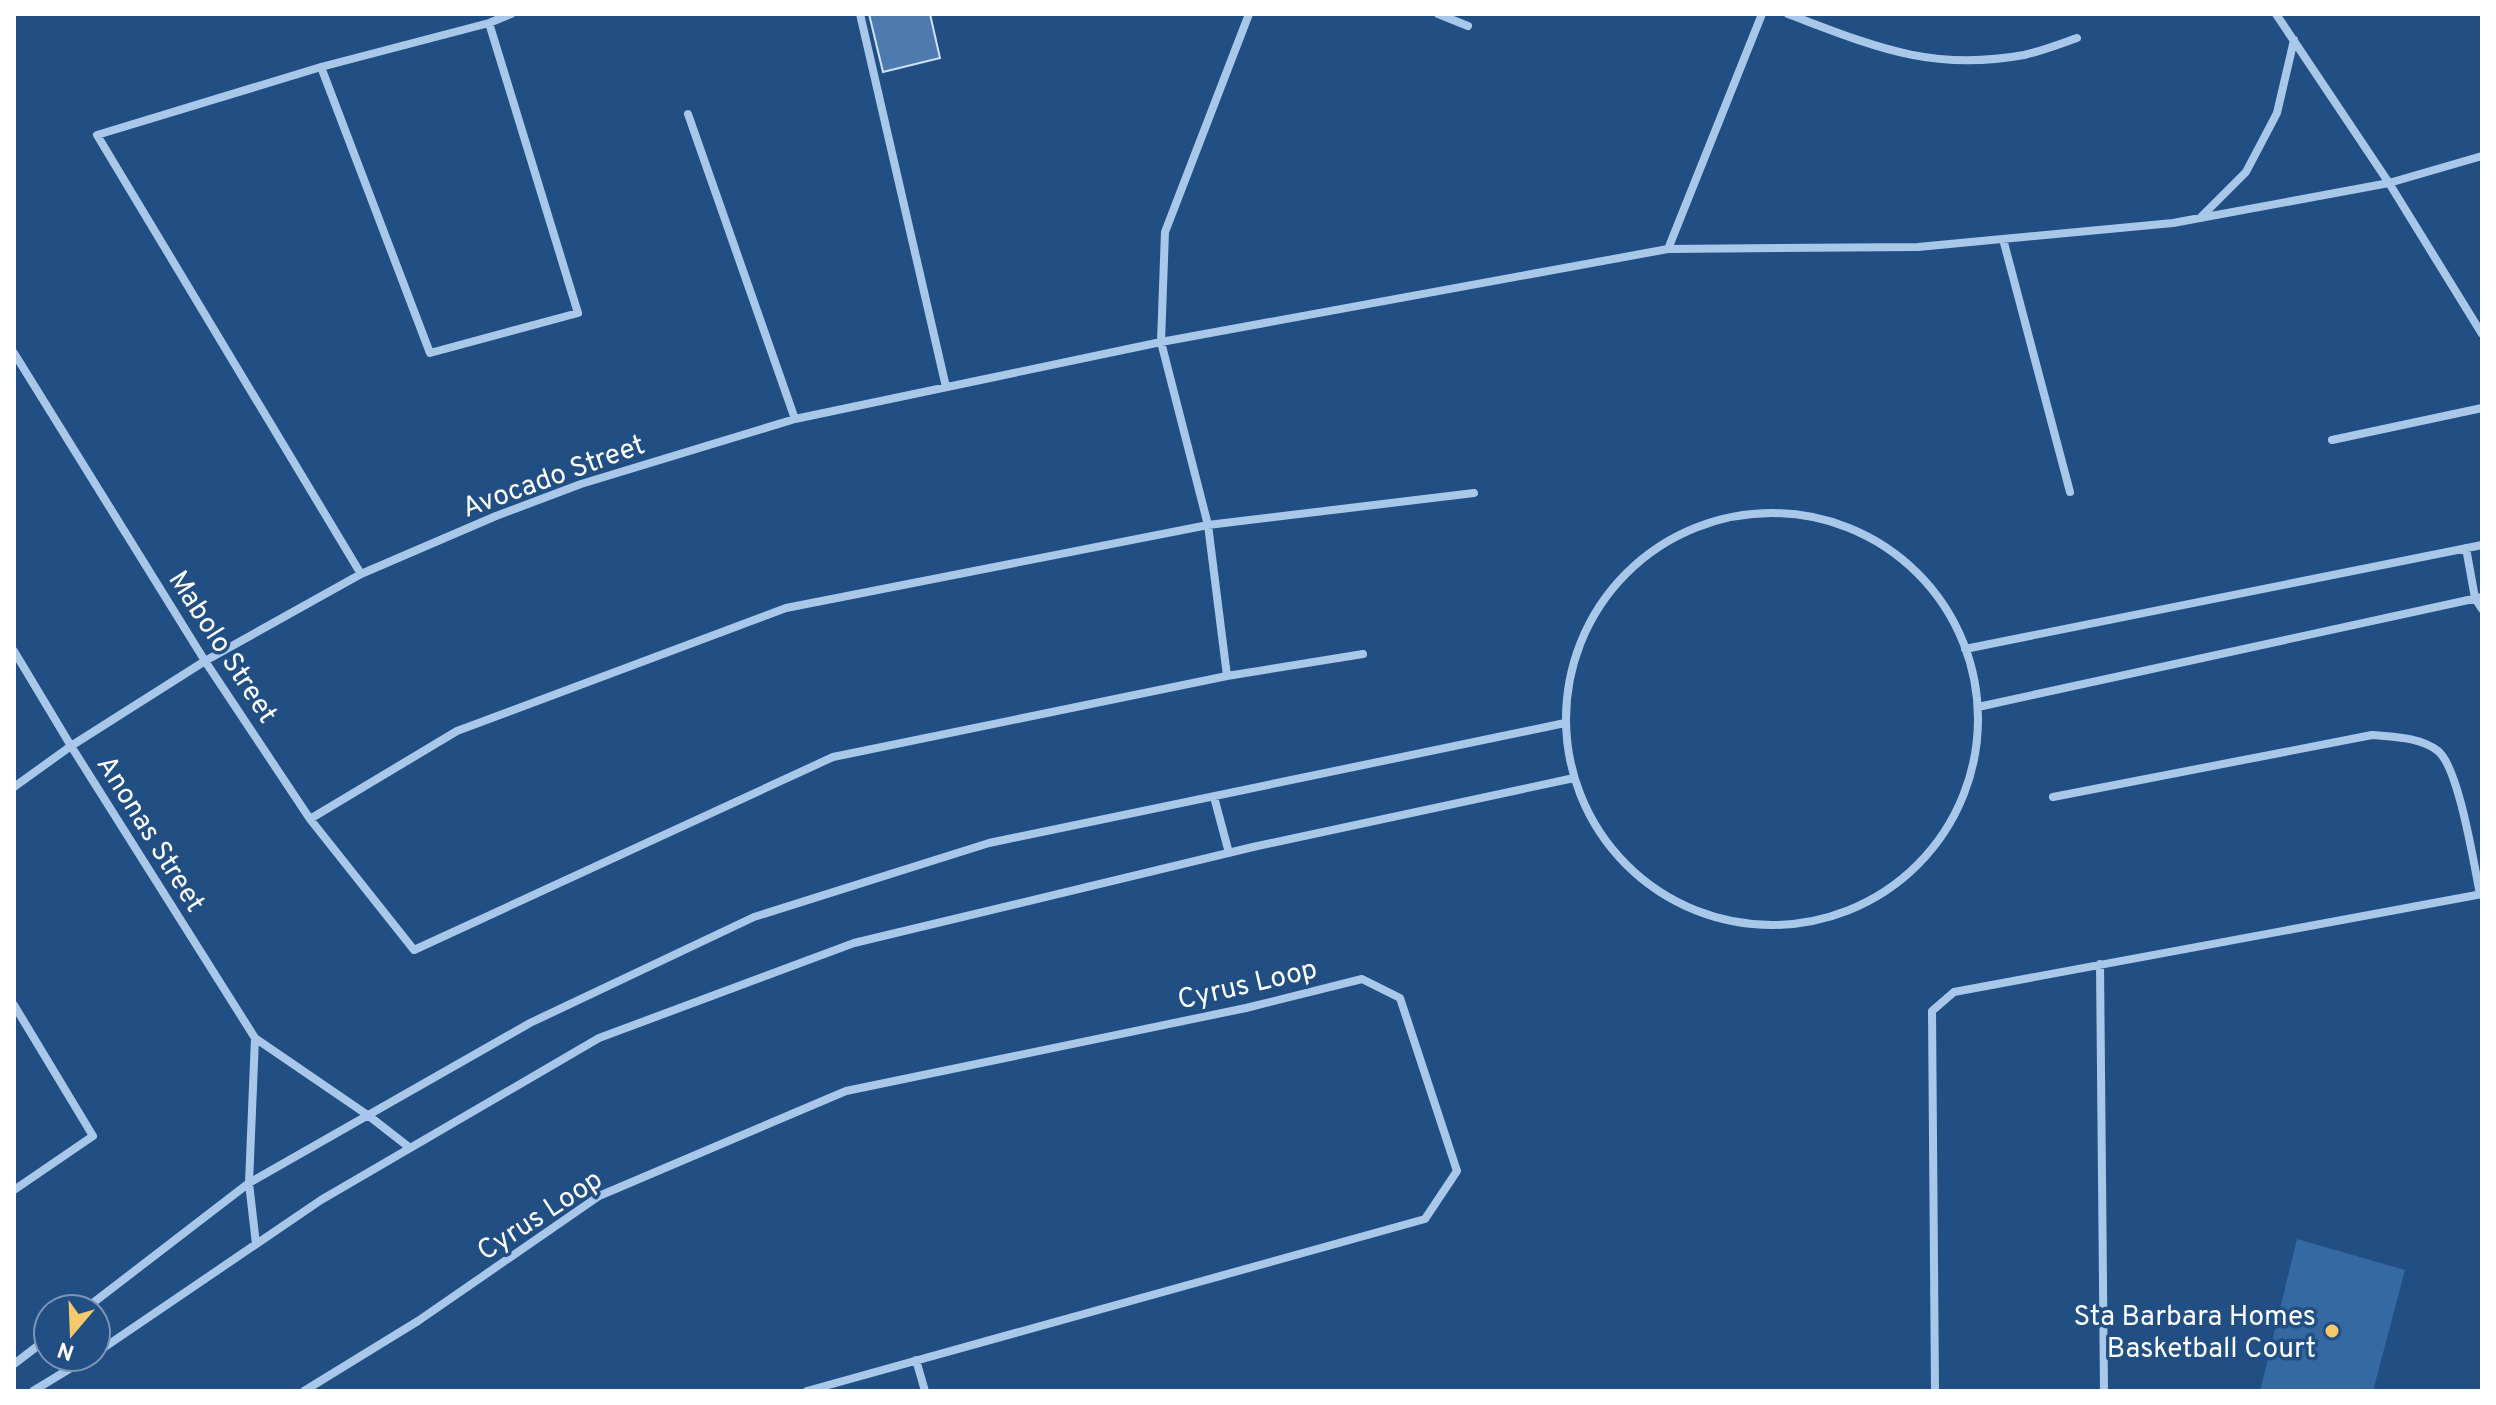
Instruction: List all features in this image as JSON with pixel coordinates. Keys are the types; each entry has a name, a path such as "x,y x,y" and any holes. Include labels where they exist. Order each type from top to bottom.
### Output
{"street":[{"path":"361,574 97,135 321,67 489,23 511,14"},
{"path":"860,14 946,387"},
{"path":"1249,14 1165,232 1161,342 1208,525 1227,676 1363,654"},
{"path":"1438,14 1468,26"},
{"path":"1668,249 1762,14"},
{"path":"1788,14 1878,48 1933,59 1975,61 2026,54 2077,38"},
{"path":"2276,14 2389,183 2482,334"},
{"path":"321,67 430,353 578,313 489,23"},
{"path":"2200,218 2246,172 2277,113 2294,40"},
{"path":"688,114 795,419"},
{"name":"Avocado Street","path":"14,787 71,746 205,661 361,574 496,516 581,484 795,419 1161,342 1668,249 1918,247 2173,223 2389,183 2482,156"},
{"path":"2003,239 2070,492"},
{"name":"Mabolo Street","path":"14,353 205,661 310,819 414,950 833,757 1227,676"},
{"path":"2332,440 2482,408"},
{"path":"310,819 457,731 786,608 1208,525 1474,493"},
{"path":"1752,515 1791,515 1829,522 1864,536 1898,556 1926,583 1948,614 1965,649 1974,677 1978,707 1977,744 1969,781 1955,815 1934,846 1909,874 1879,896 1845,912 1809,922 1771,925 1734,922 1698,911 1664,895 1634,872 1608,845 1588,813 1574,778 1565,723 1568,685 1578,648 1594,614 1617,583 1646,557 1678,536 1714,522 1752,515"},
{"path":"1965,649 2482,545"},
{"path":"2466,548 2482,609"},
{"path":"1978,707 2478,597"},
{"name":"Anonas Street","path":"14,651 255,1038"},
{"path":"106,1293 249,1183 530,1023 754,917 989,843 1565,723"},
{"path":"1935,1391 1932,1011 1954,992 2481,894 2456,785 2439,752 2414,740 2372,735 2053,797"},
{"path":"112,1342 321,1200 599,1038 854,943 1229,853 1574,778"},
{"path":"1214,797 1229,853"},
{"path":"2100,964 2104,1391"},
{"name":"Cyrus Loop","path":"304,1391 418,1321 599,1196 846,1091 1246,1008 1362,979 1400,998 1457,1171 1425,1219 807,1391"},
{"path":"14,1005 93,1136 14,1190"},
{"path":"255,1038 410,1148"},
{"path":"255,1038 249,1183 256,1244"},
{"path":"14,1364 32,1350"},
{"path":"916,1360 925,1391"},
{"path":"33,1391 63,1373"}],"shaded area":[{"name":"Sta Barbara Homes Basketball Court","path":"2297,1239 2405,1270 2373,1391 2260,1391"}],"building":[{"path":"869,14 930,14 940,58 883,72"}],"place":[{"name":"Sta Barbara Homes Basketball Court","path":"2332,1331"}]}
